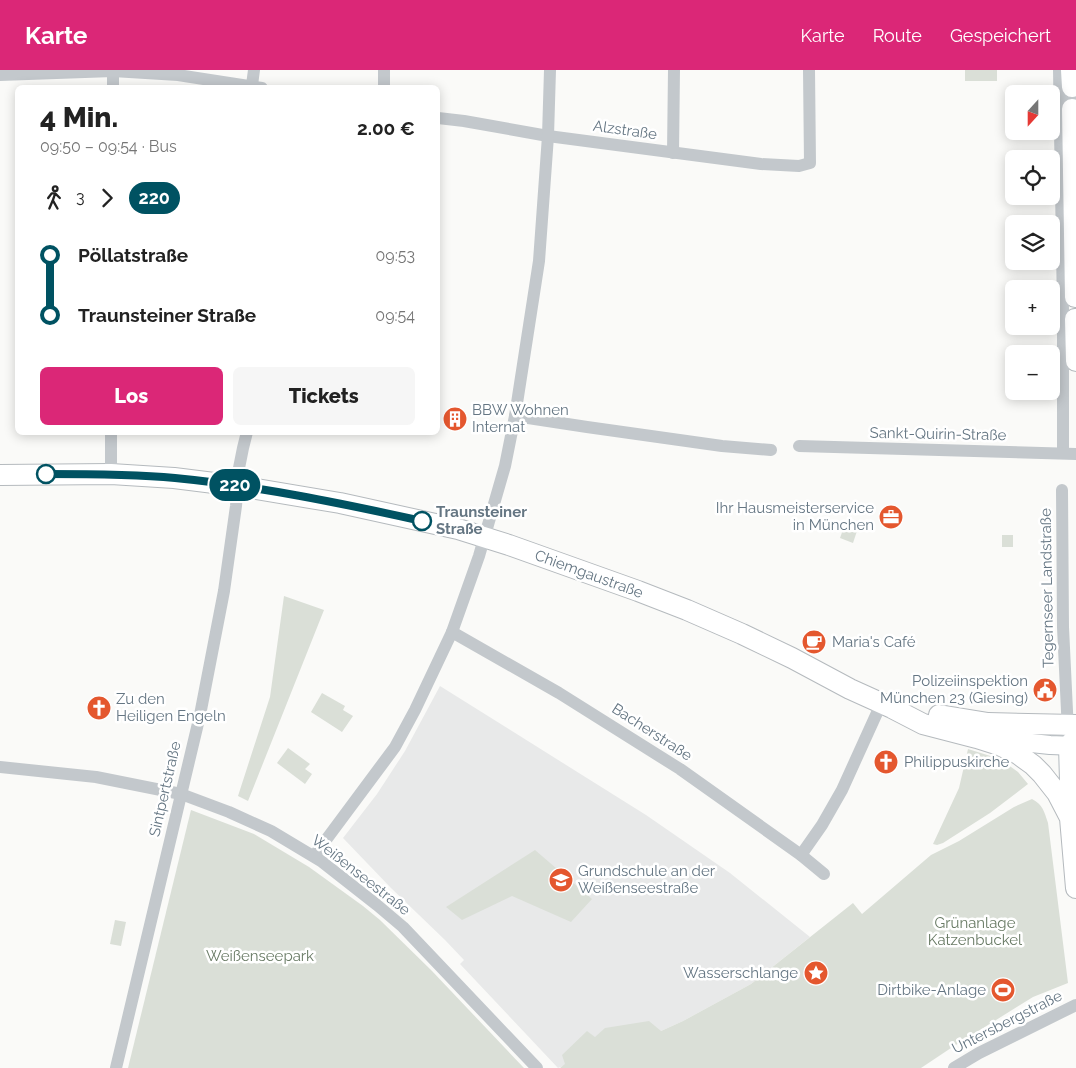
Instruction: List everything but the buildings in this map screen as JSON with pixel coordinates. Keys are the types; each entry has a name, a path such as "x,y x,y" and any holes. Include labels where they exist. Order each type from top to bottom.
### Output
{"main road":[{"path":"1070,92 1072,308 1076,361"},
{"name":"Chiemgaustraße","path":"0,475 111,474 174,478 238,486 340,503 449,527 509,545 687,610 792,658 850,689 923,724 977,738 1050,745 1073,735"},
{"name":"Chiemgaustraße","path":"887,706 963,720 1073,735"},
{"path":"1073,735 1070,818 1076,888"},
{"path":"977,738 1008,749 1034,765 1057,793 1070,818"}],"street":[{"path":"254,70 257,85"},
{"path":"384,70 384,85"},
{"path":"314,856 395,747 416,709 452,632 484,537 505,466 516,416 539,261 548,136 550,70"},
{"path":"673,153 674,70"},
{"name":"Alzstraße","path":"440,118 548,136 673,153 761,164 799,166 810,163 809,70"},
{"path":"1059,70 1070,92"},
{"path":"113,71 113,85"},
{"path":"0,75 113,71 178,75 250,85"},
{"path":"1063,453 1072,308"},
{"path":"516,416 587,428 722,446 771,450"},
{"path":"111,435 111,474"},
{"name":"Sintpertstraße","path":"116,1068 200,715 221,609 242,452 246,435"},
{"name":"Sankt-Quirin-Straße","path":"799,446 1076,454"},
{"name":"Tegernseer Landstraße","path":"1062,490 1063,627 1073,735"},
{"name":"Bacherstraße","path":"452,632 552,688 680,769 801,855 824,874"},
{"path":"801,855 822,825 887,706"},
{"name":"Weißenseestraße","path":"0,767 96,777 181,794 229,812 271,831 314,856 377,905 403,928 537,1068"},
{"name":"Untersbergstraße","path":"954,1068 979,1053 1076,1005"}],"shaded area":[{"name":"Grundschule an der Weißenseestraße","path":"440,686 646,815 730,873 810,937 751,984 683,1021 661,1031 558,1068 460,964 464,960 343,838 377,794 405,751"}],"green space":[{"path":"965,70 997,70 997,81 965,81"},
{"path":"846,521 859,525 853,543 840,538"},
{"path":"1002,535 1013,535 1013,547 1002,547"},
{"path":"284,596 324,610 248,801 238,796 270,697"},
{"path":"322,693 345,706 343,710 353,716 342,732 311,712"},
{"path":"288,748 310,764 305,769 312,774 305,784 277,763"},
{"path":"968,749 1000,759 1018,772 1028,784 990,813 943,843 933,844 959,788"},
{"name":"Grünanlage Katzenbuckel","path":"1032,799 1041,806 1048,823 1068,983 1033,997 921,1068 560,1068 565,1064 562,1055 587,1031 595,1037 605,1028 649,1021 661,1031 751,984 853,903 862,914 931,855 959,841 1014,807"},
{"name":"Weißenseepark","path":"191,810 254,834 309,867 363,906 432,971 524,1068 128,1068"},
{"path":"535,850 592,899 571,922 512,896 462,920 446,907"},
{"path":"115,920 126,922 121,946 110,944"}],"bus line":[{"name":"220","path":"46,474 111,474 174,478 238,486 340,503 422,521"}],"place":[{"name":"BBW Wohnen Internat","path":"455,419"},
{"name":"Ihr Hausmeisterservice in München","path":"891,517"},
{"name":"Traunsteiner Straße","path":"422,521"},
{"name":"Maria's Café","path":"814,642"},
{"name":"Polizeiinspektion München 23 (Giesing)","path":"1045,690"},
{"name":"Zu den Heiligen Engeln","path":"99,708"},
{"name":"Philippuskirche","path":"886,762"},
{"name":"Grundschule an der Weißenseestraße","path":"561,880"},
{"name":"Wasserschlange","path":"816,973"},
{"name":"Dirtbike-Anlage","path":"1003,990"}]}
